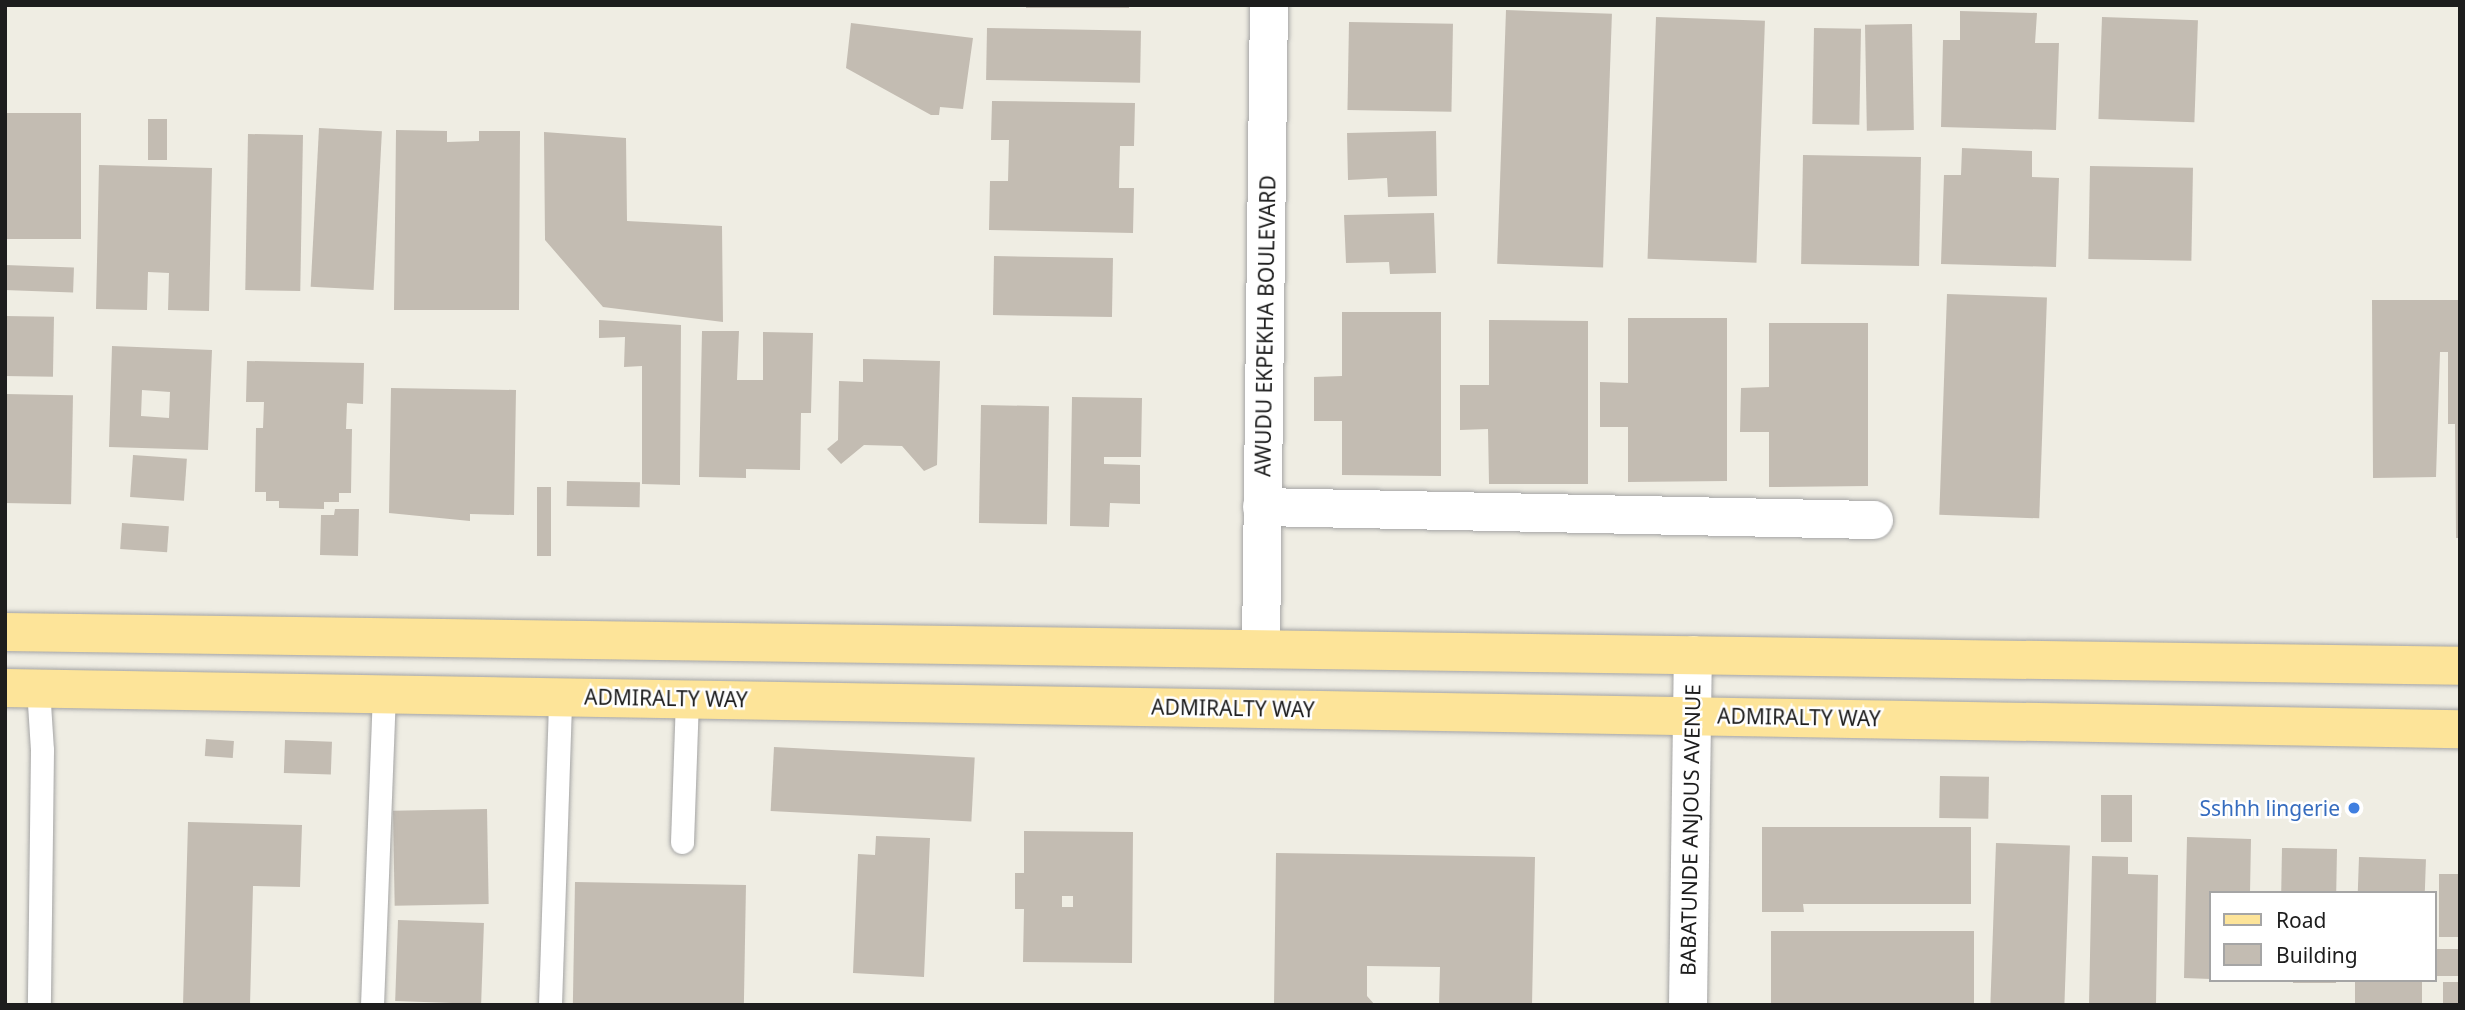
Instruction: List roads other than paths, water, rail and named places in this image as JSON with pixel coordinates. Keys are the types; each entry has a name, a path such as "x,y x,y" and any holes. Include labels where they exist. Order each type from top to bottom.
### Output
{"main road":[{"path":"5,632 2460,666"},
{"name":"ADMIRALTY WAY","path":"22,688 2460,729"}],"street":[{"name":"AWUDU EKPEKHA BOULEVARD","path":"1261,648 1269,5"},
{"path":"1262,506 1874,520"},
{"name":"BABATUNDE ANJOUS AVENUE","path":"1688,1005 1693,655"}],"lane":[{"path":"22,688 42,750 40,1005"},
{"path":"372,1005 384,694"},
{"path":"550,1005 560,696"},
{"path":"682,842 687,699"}],"place":[{"name":"Sshhh lingerie","path":"2354,808"}]}
